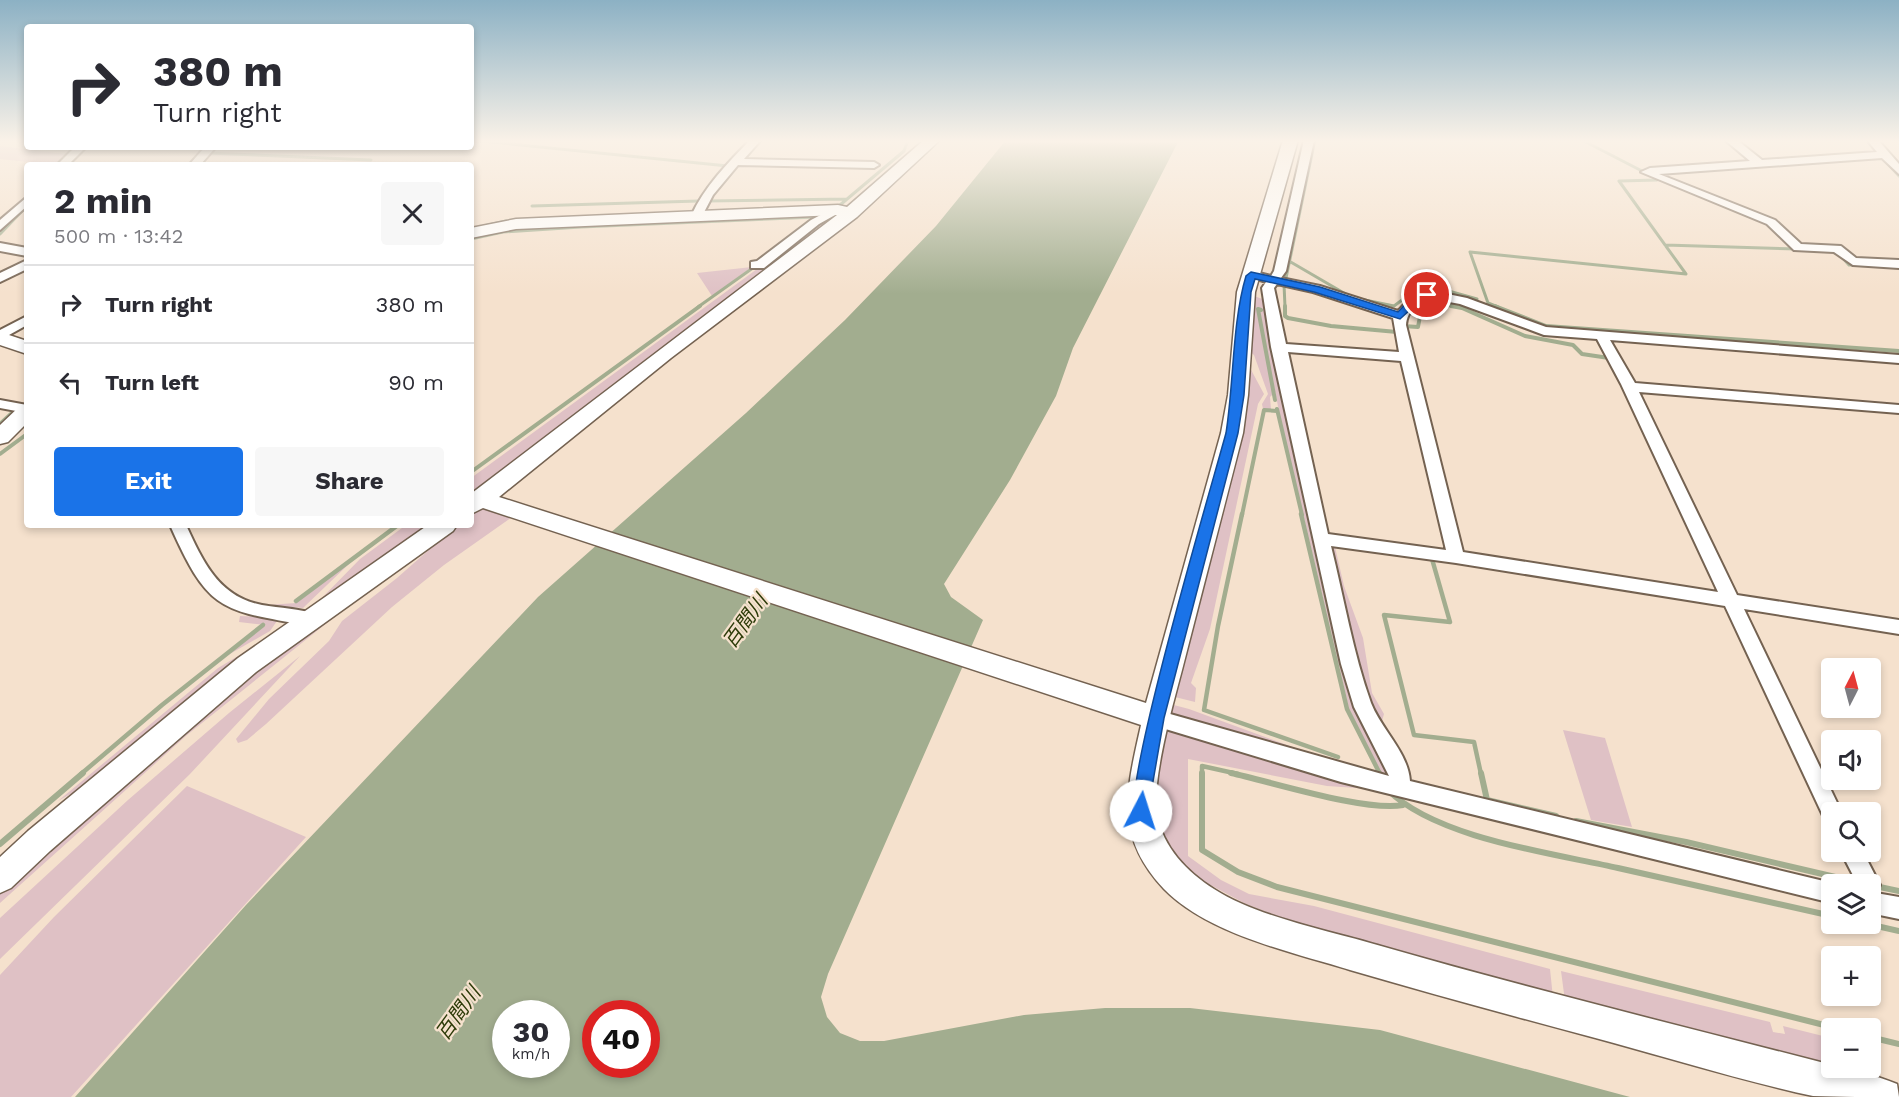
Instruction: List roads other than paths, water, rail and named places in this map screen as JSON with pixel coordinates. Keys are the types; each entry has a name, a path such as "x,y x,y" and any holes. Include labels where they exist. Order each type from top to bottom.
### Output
{"street":[{"path":"697,216 710,191"},
{"path":"483,503 567,434 620,386 870,191"},
{"path":"1276,191 1246,292 1238,395 1232,433 1142,714 1141,811 1146,834 1158,857 1176,879 1204,901 1244,920 1360,956 1884,1097"},
{"path":"1298,191 1280,271 1268,288 1278,347 1320,539 1363,707 1399,771 1390,784"},
{"path":"1694,191 1771,222 1798,247 1837,249 1853,261 1899,264"},
{"path":"0,227 24,203"},
{"path":"474,232 516,224 844,212"},
{"path":"756,265 815,222 844,212"},
{"path":"0,247 24,251"},
{"path":"0,278 24,266"},
{"path":"1251,276 1316,289 1400,316"},
{"path":"1455,552 1404,357 1399,325 1400,316 1417,298 1438,296 1482,307 1544,332 1899,359"},
{"path":"2,333 24,322"},
{"path":"2,333 24,346"},
{"path":"1602,337 1628,384 1827,802"},
{"path":"1278,347 1404,357"},
{"path":"1628,384 1899,409"},
{"path":"0,404 24,409"},
{"path":"0,436 24,413"},
{"path":"483,503 1142,714 1390,784 1821,890"},
{"path":"179,528 205,580 223,597 246,608 310,619"},
{"path":"0,879 39,841 247,665 441,528"},
{"path":"1320,539 1445,555 1899,627"}],"water":[{"name":"百間川","path":"964,191 1153,191 1073,348 1056,396 1010,480 944,584 951,597 983,620 828,974 821,997 827,1017 840,1033 860,1041 884,1041 1024,1015 1105,1008 1190,1008 1380,1030 1630,1097 75,1097 246,905 538,597 746,413 845,320 936,226"}],"waterway":[{"path":"840,205 856,191"},
{"path":"1290,261 1304,191"},
{"path":"1626,191 1665,245"},
{"path":"706,201 847,199"},
{"path":"532,206 698,201"},
{"path":"0,234 24,209"},
{"path":"474,238 503,232 581,227 816,217"},
{"path":"474,228 506,221"},
{"path":"1498,307 1488,303 1470,252 1686,274 1665,245"},
{"path":"1665,245 1797,249"},
{"path":"1840,255 1849,265 1858,265"},
{"path":"1286,278 1290,261"},
{"path":"1290,261 1349,296"},
{"path":"698,307 757,265"},
{"path":"1284,284 1285,307"},
{"path":"1360,299 1394,306 1414,291 1423,289 1445,290 1477,299"},
{"path":"1422,306 1441,304 1459,307"},
{"path":"474,470 700,306"},
{"path":"1403,326 1418,327 1422,306"},
{"path":"1451,306 1462,308 1525,336 1573,345 1582,354 1609,358"},
{"path":"1495,306 1546,326 1899,351"},
{"path":"1285,307 1285,316 1288,318 1331,326 1397,332"},
{"path":"1261,310 1258,309 1275,400"},
{"path":"1277,409 1302,515"},
{"path":"1242,515 1264,410 1277,411"},
{"path":"0,424 13,412"},
{"path":"0,454 24,436"},
{"path":"1242,514 1218,626 1204,710 1338,757"},
{"path":"1301,514 1347,709 1380,774"},
{"path":"296,601 394,528"},
{"path":"1432,559 1450,622 1384,615 1414,735 1474,742 1481,774"},
{"path":"81,774 162,705 263,625"},
{"path":"1238,774 1202,766 1202,850 1238,872 1277,887 1821,1024"},
{"path":"0,844 83,773"},
{"path":"1231,773 1343,800 1387,806 1403,805"},
{"path":"1379,773 1381,777"},
{"path":"1481,773 1487,800 1556,816"},
{"path":"1388,790 1409,807 1464,832 1528,849 1821,914"},
{"path":"1576,821 1686,842 1823,874"},
{"path":"1881,887 1899,891"},
{"path":"1881,927 1899,931"},
{"path":"1881,1040 1899,1044"}]}
